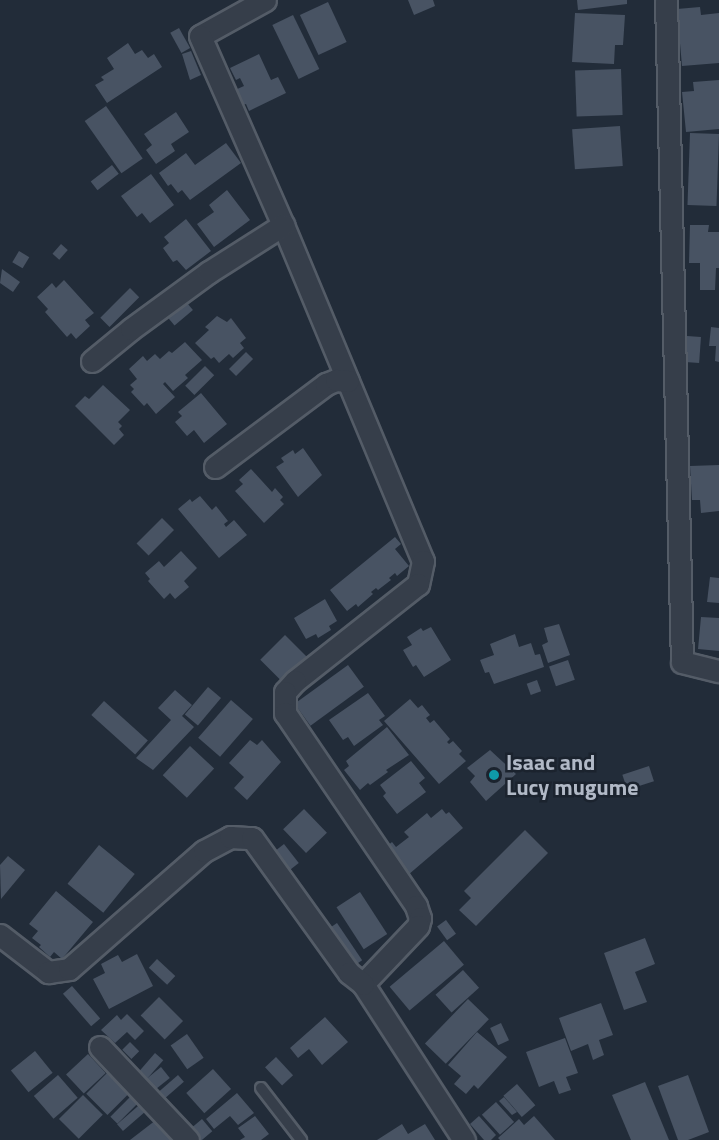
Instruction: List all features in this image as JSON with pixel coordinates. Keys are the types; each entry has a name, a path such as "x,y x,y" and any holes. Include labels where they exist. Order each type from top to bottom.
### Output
{"street":[{"path":"265,0 200,36 283,225 423,561 418,584 295,681 285,692 285,712 416,906 420,918 418,926 363,984"},
{"path":"666,0 682,662 719,671"},
{"path":"92,361 130,329 209,272 283,225"},
{"path":"215,467 326,384 336,380 348,381"},
{"path":"0,935 48,972 69,969 204,851 230,837 252,838 349,973 363,984 464,1140"},
{"path":"100,1047 188,1140"}],"lane":[{"path":"261,1088 301,1140"}],"building":[{"path":"408,0 433,0 435,6 414,15"},
{"path":"577,0 627,0 627,4 578,10"},
{"path":"328,2 347,42 318,55 300,15"},
{"path":"700,7 701,15 719,13 719,63 682,66 677,9"},
{"path":"575,13 625,15 623,45 615,45 614,64 572,62"},
{"path":"293,15 319,69 299,79 272,25"},
{"path":"179,28 190,48 181,53 170,33"},
{"path":"128,43 135,54 142,50 148,58 154,54 162,67 107,103 95,85 104,80 101,77 114,69 107,58"},
{"path":"191,51 201,75 190,80 182,54"},
{"path":"259,54 271,80 278,77 286,93 249,111 246,104 242,105 235,90 244,86 240,78 236,80 230,68"},
{"path":"621,69 623,115 577,117 575,71"},
{"path":"719,80 719,129 686,132 682,92 694,91 693,82"},
{"path":"106,106 143,158 121,173 85,121"},
{"path":"176,112 189,132 171,144 175,151 156,164 146,150 152,145 144,134"},
{"path":"620,126 623,166 575,169 572,129"},
{"path":"690,133 719,134 716,206 687,205"},
{"path":"226,143 241,163 190,200 182,190 178,193 171,184 168,186 159,173 186,153 195,165"},
{"path":"112,165 119,174 97,190 91,182"},
{"path":"151,174 174,205 150,223 142,213 137,217 121,196"},
{"path":"227,190 250,220 214,247 197,224 214,212 209,205"},
{"path":"186,219 211,251 186,270 177,260 173,262 163,248 169,243 164,237"},
{"path":"690,225 709,225 708,232 719,232 719,268 716,268 715,290 700,290 700,263 689,263"},
{"path":"61,244 68,250 59,260 52,254"},
{"path":"19,251 29,257 23,268 12,262"},
{"path":"2,269 20,282 13,292 0,283"},
{"path":"64,280 94,313 85,320 90,326 76,339 71,333 67,337 45,312 48,309 37,297 52,283 56,288"},
{"path":"130,288 139,297 109,327 100,318"},
{"path":"182,297 193,310 175,325 164,312"},
{"path":"217,316 227,322 231,318 246,338 240,343 244,348 233,358 229,354 219,363 214,357 211,359 195,343 209,330 205,327"},
{"path":"711,327 719,328 719,362 715,361 716,346 709,346"},
{"path":"687,336 701,337 699,363 685,362"},
{"path":"185,342 202,360 185,375 188,378 173,391 165,382 163,384 175,397 156,414 147,403 144,406 131,392 134,389 130,385 137,379 129,369 143,356 147,361 155,354 160,359"},
{"path":"246,352 253,359 236,376 229,369"},
{"path":"205,366 214,375 194,395 185,386"},
{"path":"103,385 130,410 118,422 122,426 119,429 124,435 114,445 75,406 85,396 89,399"},
{"path":"201,393 227,424 204,443 194,430 187,436 175,422 182,416 178,412"},
{"path":"303,448 322,475 298,497 276,467 284,462 281,458 293,450 295,454"},
{"path":"719,465 719,511 701,513 700,500 692,500 690,466"},
{"path":"251,469 272,492 275,488 283,497 280,500 284,504 264,523 235,491 243,484 239,480"},
{"path":"200,496 212,510 216,506 228,521 224,524 226,527 234,520 247,535 219,558 178,509 190,499 192,502"},
{"path":"162,518 174,530 149,555 137,543"},
{"path":"395,537 401,544 395,549 409,566 397,576 395,573 389,578 391,580 378,590 376,588 371,592 373,594 358,607 356,604 347,611 330,590"},
{"path":"181,551 197,568 184,581 189,587 175,599 170,593 164,599 148,581 150,579 145,573 159,561 164,567"},
{"path":"710,577 719,578 719,603 707,602"},
{"path":"325,599 337,621 329,626 331,630 318,638 316,634 306,639 294,618"},
{"path":"701,617 719,618 719,651 698,649"},
{"path":"559,624 570,655 548,663 542,645 548,642 544,628"},
{"path":"431,627 451,660 424,677 416,665 413,667 403,650 412,645 407,637 421,628 423,631"},
{"path":"515,634 519,647 531,643 535,655 540,654 544,667 494,684 489,672 485,673 480,660 494,655 490,644"},
{"path":"285,635 309,659 284,684 260,660"},
{"path":"568,660 575,680 556,686 549,667"},
{"path":"348,665 364,687 310,726 295,704"},
{"path":"537,680 541,691 531,695 527,684"},
{"path":"208,687 221,698 198,726 185,715"},
{"path":"175,690 192,705 182,716 194,727 153,770 136,758 171,720 158,708"},
{"path":"368,693 385,716 379,720 383,725 354,746 348,737 343,740 329,720"},
{"path":"410,699 418,708 422,705 430,715 426,718 430,723 434,720 450,739 447,742 449,744 453,741 462,751 459,754 466,761 439,784 384,721"},
{"path":"231,700 253,719 220,757 198,738"},
{"path":"104,701 148,740 135,755 91,715"},
{"path":"387,727 409,755 360,790 344,770 349,766 346,761"},
{"path":"250,740 257,745 262,740 281,762 247,800 234,788 244,777 229,763"},
{"path":"190,746 214,769 187,798 163,775"},
{"name":"Isaac and Lucy mugume","path":"490,750 516,774 486,801 470,782 475,776 467,768"},
{"path":"527,757 532,771 527,772 525,766 517,769 514,761"},
{"path":"411,761 425,778 419,783 426,792 397,814 383,796 386,793 380,785"},
{"path":"649,766 654,781 627,790 622,775"},
{"path":"304,809 327,833 306,853 283,829"},
{"path":"442,809 446,814 449,812 463,828 408,875 381,851 392,842 396,847 409,837 404,832 427,813 431,818"},
{"path":"525,830 548,853 476,926 459,910 471,898 464,891"},
{"path":"284,844 299,863 287,872 272,853"},
{"path":"99,845 135,874 103,913 68,884"},
{"path":"8,856 25,870 1,899 0,865"},
{"path":"56,891 93,922 62,959 54,952 50,957 39,947 41,945 32,938 38,931 29,924"},
{"path":"360,892 387,934 364,949 337,907"},
{"path":"446,920 456,934 447,940 437,926"},
{"path":"337,923 362,960 348,970 323,933"},
{"path":"645,938 655,964 635,972 647,1002 624,1010 604,953"},
{"path":"444,941 464,965 410,1010 390,987"},
{"path":"137,954 153,986 109,1009 93,979 105,973 101,964 118,955 122,962"},
{"path":"157,959 175,976 167,985 149,968"},
{"path":"463,970 479,988 452,1013 436,995"},
{"path":"72,986 100,1018 91,1026 63,994"},
{"path":"159,997 183,1021 165,1039 141,1015"},
{"path":"468,999 489,1019 446,1064 425,1044"},
{"path":"601,1003 613,1035 599,1040 604,1055 593,1060 588,1044 571,1051 559,1018"},
{"path":"127,1014 144,1031 135,1040 127,1032 115,1043 101,1030 117,1015 121,1020"},
{"path":"325,1017 348,1042 322,1065 309,1049 298,1058 290,1048"},
{"path":"501,1023 509,1040 498,1045 490,1028"},
{"path":"477,1032 507,1057 478,1089 474,1085 466,1094 454,1084 461,1076 448,1065"},
{"path":"187,1034 204,1058 187,1069 171,1045"},
{"path":"565,1038 578,1073 566,1077 571,1090 559,1094 554,1081 539,1087 526,1052"},
{"path":"130,1042 139,1051 131,1059 122,1050"},
{"path":"35,1051 53,1073 29,1092 11,1071"},
{"path":"155,1053 163,1060 146,1081 137,1073"},
{"path":"88,1054 106,1073 84,1093 66,1074"},
{"path":"276,1057 293,1075 282,1086 265,1067"},
{"path":"161,1067 170,1078 155,1090 146,1079"},
{"path":"111,1069 132,1090 107,1115 86,1094"},
{"path":"213,1069 231,1089 204,1113 186,1093"},
{"path":"58,1075 78,1098 54,1119 34,1096"},
{"path":"178,1075 184,1082 164,1100 158,1093"},
{"path":"688,1075 709,1132 688,1140 678,1140 658,1086"},
{"path":"645,1082 669,1140 631,1140 612,1095"},
{"path":"517,1084 535,1105 522,1117 503,1096"},
{"path":"237,1093 254,1113 238,1125 230,1116 214,1129 206,1119"},
{"path":"133,1094 140,1101 117,1124 110,1117"},
{"path":"83,1095 103,1115 79,1139 59,1119"},
{"path":"504,1097 517,1112 512,1115 499,1101"},
{"path":"145,1100 151,1107 123,1131 117,1124"},
{"path":"496,1102 514,1122 500,1135 482,1115"},
{"path":"255,1116 269,1134 261,1140 240,1140 245,1137 238,1128"},
{"path":"479,1116 496,1135 491,1140 484,1140 470,1124"},
{"path":"534,1116 555,1140 500,1140 498,1138 519,1119 524,1125"},
{"path":"202,1119 212,1131 201,1140 191,1128"},
{"path":"156,1120 172,1140 130,1140"},
{"path":"402,1124 408,1134 425,1124 435,1140 377,1140"}],"place":[{"name":"Isaac and Lucy mugume","path":"494,775"}]}
